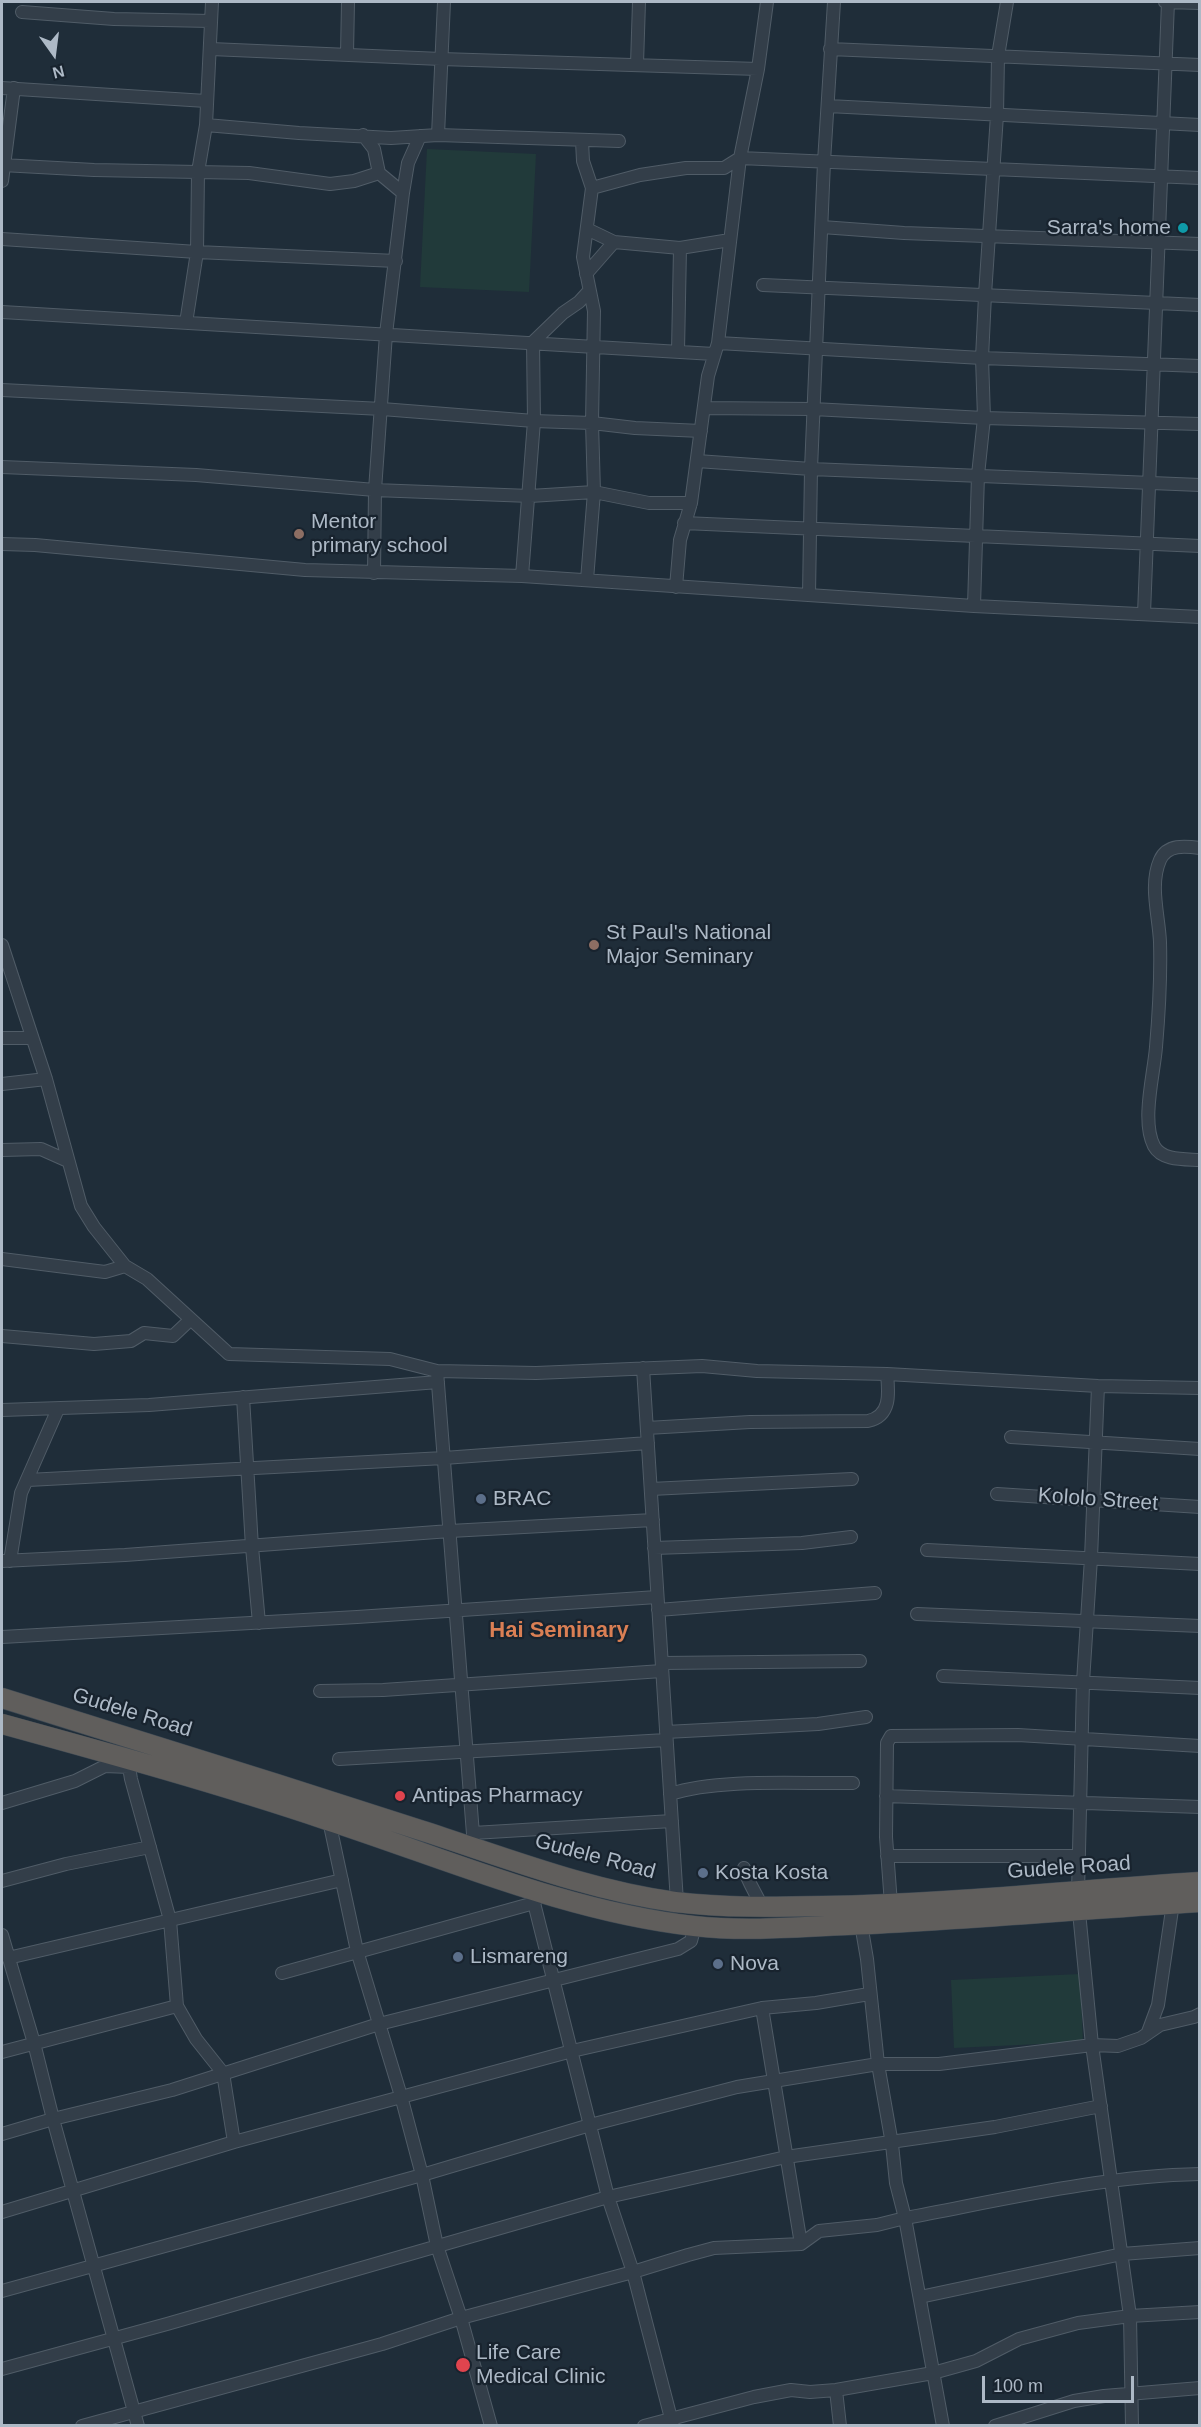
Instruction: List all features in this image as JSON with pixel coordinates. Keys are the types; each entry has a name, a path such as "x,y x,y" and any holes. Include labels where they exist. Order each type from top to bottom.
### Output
{"highway":[{"name":"Gudele Road","path":"2,1698 326,1800 473,1840 584,1882 629,1894 676,1902 762,1907 848,1918 891,1904 1078,1902 1173,1904 1200,1902"},
{"name":"Gudele Road","path":"2,1724 328,1820 538,1898 695,1926 768,1930 848,1918 1078,1902 1200,1882"}],"street":[{"path":"186,323 197,252 198,172 207,125 206,101 211,49 212,2"},
{"path":"346,54 348,2"},
{"path":"438,135 444,2"},
{"path":"637,64 639,2"},
{"path":"676,587 680,540 691,503 708,376 716,349 740,158 758,69 766,2"},
{"path":"809,595 813,409 834,2"},
{"path":"974,606 978,475 984,418 982,358 985,295 997,115 998,56 1006,2"},
{"path":"1144,614 1167,2 1200,3"},
{"path":"22,12 114,19 211,21"},
{"path":"211,49 758,69"},
{"path":"830,49 1200,65"},
{"path":"2,181 8,88 206,101"},
{"path":"828,106 1200,125"},
{"path":"207,125 391,138 438,135 619,141"},
{"path":"363,135 374,149 379,173 403,193"},
{"path":"374,573 375,490 386,334 408,163 420,136"},
{"path":"582,141 583,161 592,188 583,257 594,311 592,423 594,492 587,580"},
{"path":"592,188 640,175 686,168 724,168 740,158 1200,178"},
{"path":"2,165 249,174 330,184 354,181 379,173"},
{"path":"822,227 873,232 1200,244"},
{"path":"587,229 614,242 680,248 730,240"},
{"path":"2,239 197,252 396,261"},
{"path":"586,274 614,242"},
{"path":"678,351 680,248"},
{"path":"763,285 1200,306"},
{"path":"522,576 530,496 534,421 533,342 589,291"},
{"path":"2,312 678,351 816,350 1200,366"},
{"path":"2,390 382,409 701,431"},
{"path":"704,408 813,409 984,418 1200,424"},
{"path":"697,461 811,469 1200,485"},
{"path":"2,468 184,474 375,490 530,496 594,492 650,503 691,503"},
{"path":"684,523 1200,546"},
{"path":"2,544 35,545 305,570 522,576 974,606 1200,617"},
{"path":"1200,848 1182,846 1165,852 1157,872 1156,897 1160,952 1156,1047 1149,1110 1150,1132 1158,1152 1177,1158 1200,1160"},
{"path":"2,945 4,962 46,1079 81,1206 86,1216 125,1266 147,1279 229,1354 390,1359 438,1377"},
{"path":"2,1038 32,1038"},
{"path":"2,1084 46,1079"},
{"path":"2,1150 41,1149 68,1161"},
{"path":"2,1259 105,1272 125,1266"},
{"path":"2,1336 94,1344 131,1341 144,1333 173,1336 190,1320"},
{"path":"2,1410 58,1409 243,1397 438,1377 702,1366 1098,1386 1200,1388"},
{"path":"643,1368 676,1902"},
{"path":"647,1428 750,1422 877,1419 885,1410 889,1392 887,1374"},
{"path":"438,1377 473,1840 672,1821"},
{"path":"1098,1386 1083,1682 1078,1902 1092,2044 1130,2316 1132,2426"},
{"path":"243,1397 259,1623"},
{"path":"58,1409 21,1493 6,1561 252,1547 450,1531 652,1520"},
{"path":"1011,1437 1200,1449"},
{"path":"28,1480 444,1458 648,1443"},
{"path":"651,1489 852,1479"},
{"name":"Kololo Street","path":"997,1494 1200,1507"},
{"path":"654,1548 802,1543 851,1537"},
{"path":"927,1550 1200,1564"},
{"path":"658,1610 876,1593"},
{"path":"2,1637 657,1597"},
{"path":"918,1614 1200,1626"},
{"path":"320,1691 461,1685 662,1667 860,1661"},
{"path":"943,1676 1200,1688"},
{"path":"339,1759 467,1752 818,1724 866,1717"},
{"path":"891,1904 886,1796 889,1737 893,1735 1018,1734 1200,1746"},
{"path":"2,1803 75,1781 105,1766 131,1763 150,1847 170,1920 177,2006 196,2039 223,2073 234,2142"},
{"path":"670,1794 692,1788 716,1786 853,1784"},
{"path":"886,1796 1200,1807"},
{"path":"326,1800 328,1820 357,1951 401,2096 422,2175 437,2246 461,2318 491,2426"},
{"path":"2,1881 66,1864 150,1847"},
{"path":"887,1856 1078,1856"},
{"path":"744,1868 762,1907"},
{"path":"8,1958 342,1880"},
{"path":"282,1973 538,1898 553,1981 608,2196 633,2272 672,2422"},
{"path":"1148,2032 1158,2005 1173,1904"},
{"path":"848,1918 867,1959 878,2064 896,2182 905,2218 943,2426"},
{"path":"2,2134 172,2090 380,2024 685,1946 691,1941 695,1926"},
{"path":"2,1935 34,2043 138,2426"},
{"path":"2,2212 234,2142 572,2051 762,2007 816,2003 869,1994"},
{"path":"2,2052 177,2006"},
{"path":"762,2007 801,2244"},
{"path":"2,2291 422,2175 590,2125 737,2087 878,2064 939,2064 1092,2044 1118,2046 1140,2038 1160,2025 1200,2014"},
{"path":"2,2369 114,2339 608,2196 786,2157 892,2144 1101,2106"},
{"path":"82,2426 382,2344 461,2318 714,2248 801,2244 819,2230 877,2225 1112,2181 1164,2175 1200,2174"},
{"path":"920,2297 1122,2254 1200,2248"},
{"path":"644,2426 672,2422 791,2390 810,2392 836,2390 933,2373 976,2361 1036,2333 1078,2324 1130,2316 1200,2312"},
{"path":"994,2426 1074,2401 1200,2388"},
{"path":"836,2390 840,2426"}],"green space":[{"path":"427,149 536,154 529,292 420,287"},
{"path":"1080,1974 1083,2042 954,2048 951,1980"}],"place":[{"name":"Sarra's home","path":"1183,228"},
{"name":"Mentor primary school","path":"299,534"},
{"name":"St Paul's National Major Seminary","path":"594,945"},
{"name":"BRAC","path":"481,1499"},
{"name":"Antipas Pharmacy","path":"400,1796"},
{"name":"Kosta Kosta","path":"703,1873"},
{"name":"Lismareng","path":"458,1957"},
{"name":"Nova","path":"718,1964"},
{"name":"Life Care Medical Clinic","path":"463,2365"}],"district":[{"name":"Hai Seminary","path":"559,1631"}]}
